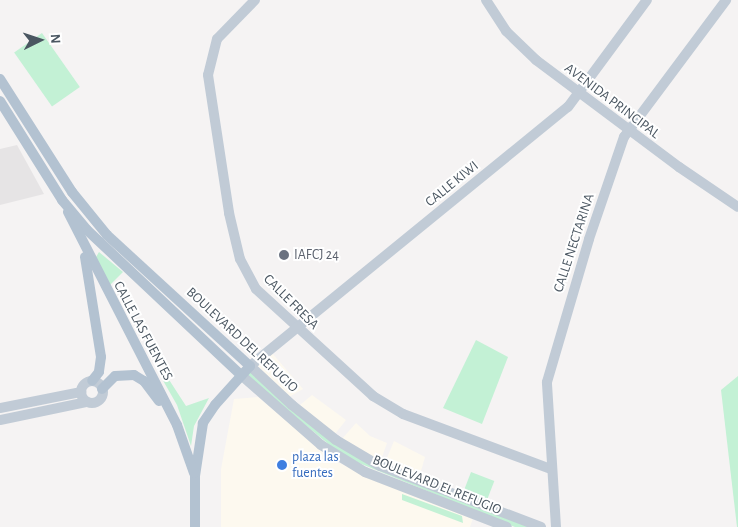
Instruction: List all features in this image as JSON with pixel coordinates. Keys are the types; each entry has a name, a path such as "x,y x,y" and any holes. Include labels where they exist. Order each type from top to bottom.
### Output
{"main road":[{"name":"BOULEVARD DEL REFUGIO","path":"0,79 72,192 107,235 250,366"},
{"name":"BOULEVARD DEL REFUGIO","path":"0,101 62,200 87,230 241,375"},
{"name":"CALLE LAS FUENTES","path":"62,200 84,249 177,425 195,476"},
{"path":"84,249 101,357 99,372 92,381"},
{"path":"147,288 185,306"},
{"path":"195,527 195,476 203,424 250,366"},
{"path":"102,389 115,376 134,375 144,381 177,425"}],"street":[{"name":"CALLE FRESA","path":"255,0 222,32 214,46 208,75 210,104 229,213 243,267 256,289 373,396 403,414 551,469"},
{"name":"AVENIDA PRINCIPAL","path":"486,0 518,44 629,130 738,207"},
{"name":"CALLE KIWI","path":"250,366 568,107 647,0"},
{"name":"CALLE NECTARINA","path":"556,527 546,382 553,353 629,130 726,0"},
{"name":"BOULEVARD DEL REFUGIO","path":"250,366 292,405 336,440 380,466 541,527"},
{"name":"BOULEVARD EL REFUGIO","path":"241,375 322,445 380,478 507,527"},
{"path":"0,420 99,401 102,389 92,381 85,384 81,392"},
{"path":"81,392 87,402"},
{"path":"0,408 81,392"},
{"path":"380,478 386,474 427,489 431,486"},
{"path":"472,527 476,516"}],"shaded area":[{"path":"17,145 44,194 0,205 0,149"},
{"path":"272,353 303,389 289,397 258,366"},
{"path":"312,395 346,420 335,434 300,405"},
{"name":"plaza las fuentes","path":"258,397 334,461 473,518 470,527 221,527 221,469 234,399"},
{"path":"356,423 370,436 387,443 380,463 341,440"},
{"path":"394,441 425,457 419,478 384,465"}],"green space":[{"path":"42,33 80,87 52,107 14,53"},
{"path":"99,252 123,272 109,286 96,257"},
{"path":"476,340 508,357 482,424 443,408"},
{"path":"248,370 346,450 537,527 515,527 359,463 337,451 287,410 245,374"},
{"path":"164,372 186,406 209,398 194,426 191,446 177,405 161,377"},
{"path":"738,376 738,527 737,527 721,390"},
{"path":"471,472 494,481 486,503 462,494"},
{"path":"402,494 462,516 463,523 402,500"}],"place":[{"name":"IAFCJ 24","path":"284,255"},
{"name":"plaza las fuentes","path":"282,465"}]}
